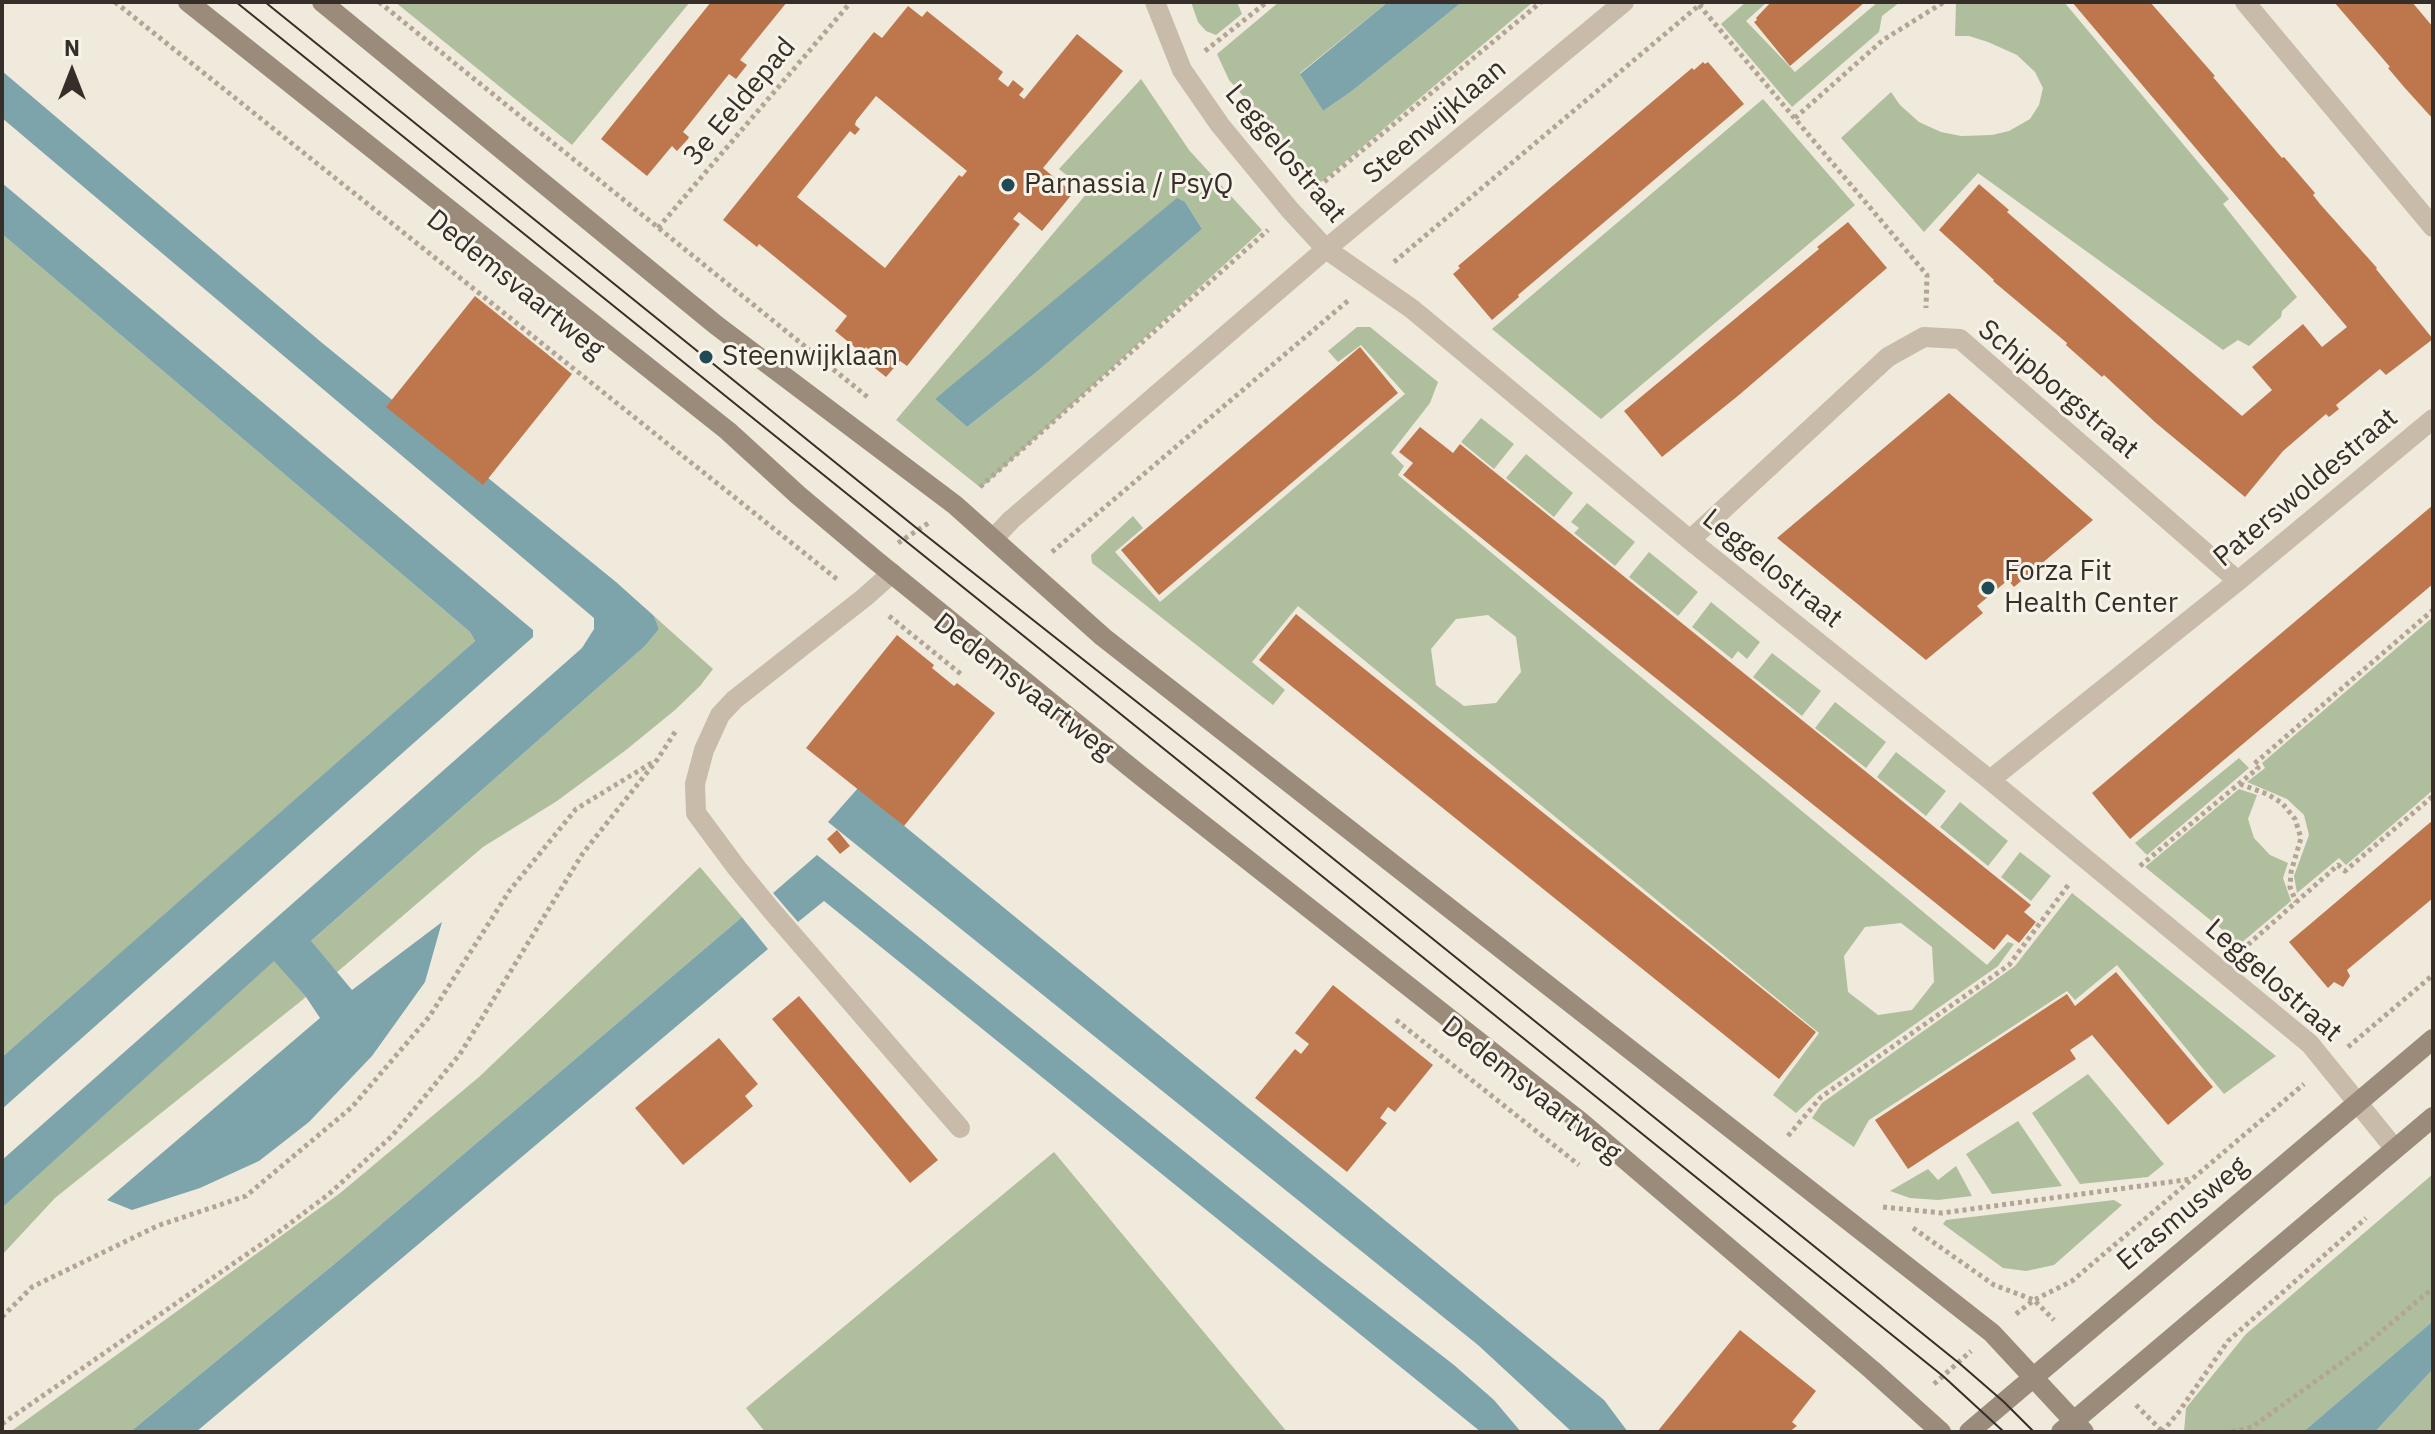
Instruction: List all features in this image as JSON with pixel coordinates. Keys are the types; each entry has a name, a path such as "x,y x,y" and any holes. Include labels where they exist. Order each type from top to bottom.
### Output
{"street":[{"name":"Dedemsvaartweg","path":"188,2 728,431 798,495 1141,776 1581,1122 1941,1432"},
{"path":"322,2 716,325 955,505 1103,637 1992,1333 2033,1376 2073,1428 2433,1117"},
{"name":"Leggelostraat","path":"1155,2 1182,70 1220,125 1326,249 1412,309 1690,540 1990,780 2310,1044 2395,1149"},
{"name":"Steenwijklaan","path":"993,539 1011,520 1326,249 1624,2"},
{"path":"2245,2 2433,227"},
{"path":"1690,540 1888,357 1924,337"},
{"name":"Schipborgstraat","path":"1924,337 1960,339 2238,581"},
{"name":"Paterswoldestraat","path":"1990,780 2433,419"},
{"path":"892,573 734,700 720,715 704,750 695,784 696,813 772,911 960,1128"},
{"name":"Erasmusweg","path":"1969,1432 2433,1039"}],"path":[{"name":"Dedemsvaartweg","path":"115,2 840,581 865,597 963,675"},
{"path":"379,2 872,401"},
{"name":"3e Eeldepad","path":"658,228 851,2"},
{"path":"1182,70 1267,2"},
{"name":"Steenwijklaan","path":"974,492 1290,210 1541,2"},
{"path":"1795,118 1883,40 1944,2"},
{"path":"1699,5 1927,275 1924,337"},
{"path":"2118,885 2258,768 2254,764 2433,610"},
{"path":"2,1317 32,1287 157,1226 246,1196 352,1107 429,1017 510,890 576,809 657,760 583,853 460,1054 392,1136 329,1194 276,1234 2,1424"},
{"path":"2239,784 2274,798 2295,819 2301,838 2290,887 2296,902"},
{"path":"2220,970 2338,865 2345,871 2433,796"},
{"path":"1787,1137 1821,1097 2009,965 2087,859"},
{"name":"Erasmusweg","path":"1910,1404 2034,1300 2072,1281 2433,975"},
{"name":"Dedemsvaartweg","path":"1396,1020 1583,1167"},
{"path":"1883,1207 1942,1213 2193,1178"},
{"path":"2162,1432 2228,1341 2368,1216"},
{"path":"2232,1432 2252,1427 2363,1347 2433,1288"}],"green space":[{"path":"395,2 690,2 572,145"},
{"path":"1191,2 1237,2 1242,14 1216,35 1206,31 1198,22"},
{"path":"1279,2 1388,2 1300,73 1323,111 1462,2 1533,2 1320,183 1229,80 1217,54"},
{"path":"1746,2 1767,2 1746,21 1795,72 1878,2 1900,2 1882,16 1879,32 1792,107 1721,24"},
{"path":"1956,2 2064,2 2229,199 2223,204 2297,297 2282,311 2281,317 2249,346 2238,340 2223,350 1978,173 1924,232 1841,138 1891,92 1919,122 1941,132 1961,136 2009,131 2030,119 2039,105 2043,88 2035,72 2017,55 1969,36 1955,36"},
{"path":"1141,79 1189,150 1262,230 981,488 896,420 1088,192 1059,169","holes":["1185,202 1202,229 1039,370 967,427 935,399"]},
{"path":"1763,99 1855,205 1601,419 1492,329"},
{"path":"2,234 470,632 475,641 2,1057"},
{"path":"1357,327 1370,327 1438,382 1430,403 1391,453 1404,466 1398,475 1987,965 2008,942 2014,944 1998,966 1817,1093 1796,1113 1773,1095 1819,1033 1298,606 1252,662 1285,690 1273,705 1092,563 1091,555 1133,516 1143,528 1115,552 1160,602 1405,394 1361,345 1338,362 1328,351","holes":["1488,615 1516,637 1521,672 1496,703 1464,706 1436,685 1431,649 1456,619","1901,923 1932,947 1934,982 1912,1010 1878,1015 1848,992 1844,956 1865,927"]},
{"path":"1481,418 1514,444 1494,469 1461,442"},
{"path":"1526,454 1573,493 1554,517 1506,478"},
{"path":"1587,503 1635,542 1615,566 1574,533 1579,528 1571,522"},
{"path":"1649,552 1698,592 1678,616 1629,577"},
{"path":"1711,602 1760,642 1747,659 1738,651 1732,659 1692,627"},
{"path":"654,616 713,669 700,686 626,750 557,801 483,847 336,973 310,942 645,646 659,629"},
{"path":"2433,617 2433,790 2346,865 2339,858 2297,893 2294,876 2309,835 2304,815 2287,799 2247,782 2265,768 2262,763"},
{"path":"1772,653 1821,691 1802,716 1753,677"},
{"path":"1835,702 1886,742 1866,768 1815,728"},
{"path":"1896,752 1946,791 1926,816 1877,777"},
{"path":"2239,758 2249,768 2147,855 2135,843"},
{"path":"2239,789 2257,795 2248,819 2254,838 2270,855 2288,863 2283,878 2291,901 2240,944 2145,867"},
{"path":"1960,802 2008,841 1988,866 1940,827"},
{"path":"2020,852 2051,876 2031,901 2001,877"},
{"path":"700,867 742,917 338,1261 130,1432 10,1432 339,1194 479,1077"},
{"path":"2072,893 2276,1056 2224,1094 2117,965 2075,1000 2067,991 1869,1120 1854,1147 1812,1118 1822,1103 2015,966"},
{"path":"274,960 306,997 55,1198 2,1255 2,1208"},
{"path":"2088,1074 2164,1164 2148,1177 2080,1184 2032,1113"},
{"path":"2018,1121 2062,1186 1992,1194 1966,1154"},
{"path":"1054,1152 1287,1432 765,1432 746,1408"},
{"path":"1956,1166 1972,1196 1938,1200 1910,1198 1890,1191 1928,1169 1938,1180"},
{"path":"2433,1174 2433,1321 2303,1432 2184,1432 2186,1408 2246,1334"},
{"path":"2114,1200 2122,1205 2054,1265 2026,1271 2003,1268 1943,1224 1946,1220"},
{"path":"2433,1369 2433,1432 2375,1432"}],"water":[{"path":"1388,2 1462,2 1323,111 1300,74"},
{"path":"2,71 321,342 616,582 654,616 659,629 645,646 311,941 352,990 442,922 425,982 372,1056 309,1122 259,1161 200,1188 132,1210 107,1200 320,1018 274,961 2,1208 2,1160 582,648 594,629 594,618 2,118"},
{"path":"2,183 533,630 533,637 2,1109 2,1057 475,641 470,632 2,234"},
{"path":"1177,198 1185,202 1202,229 1039,370 967,427 935,399"},
{"path":"858,788 1604,1400 1628,1432 1572,1432 1478,1345 828,822"},
{"path":"817,855 1320,1261 1454,1365 1494,1400 1521,1432 1481,1432 824,901 798,922 773,893"},
{"path":"742,917 768,949 196,1432 130,1432 338,1261"},
{"path":"2433,1321 2433,1369 2375,1432 2303,1432"}],"building":[{"path":"711,2 787,2 740,60 747,65 736,79 729,74 683,132 688,139 677,151 672,146 647,176 601,139"},
{"path":"1771,2 1865,2 1790,66 1754,22"},
{"path":"2072,2 2150,2 2315,193 2313,195 2320,204 2377,268 2433,339 2386,375 2380,369 2336,405 2339,409 2329,417 2326,414 2283,451 2245,497 2104,375 2102,377 1939,230 1979,184 2009,210 2007,212 2242,416 2272,390 2252,367 2303,324 2322,347 2347,327"},
{"path":"2334,2 2412,2 2433,27 2433,119 2404,87"},
{"name":"Parnassia / PsyQ","path":"908,6 922,17 927,11 1003,72 998,79 1008,87 1013,80 1024,89 1019,95 1024,99 1077,34 1123,71 1043,168 1073,193 1042,231 1019,212 1013,219 1020,224 907,366 900,361 886,377 866,361 872,353 866,347 862,353 835,331 847,316 759,244 757,247 723,220 874,32 882,38","holes":["876,96 967,171 962,177 959,175 885,268 797,197 850,131 855,135 860,129 855,125 856,121"]},
{"path":"1703,62 1708,62 1744,104 1492,320 1453,274 1460,268 1458,266 1692,68 1694,70"},
{"path":"1848,222 1887,268 1662,457 1624,411"},
{"path":"475,296 572,374 483,485 386,407"},
{"path":"1360,347 1398,393 1159,595 1121,550"},
{"path":"1949,393 2093,520 2014,587 2008,580 1977,606 1983,613 1926,660 1777,538"},
{"path":"1420,427 1453,453 1460,444 2031,905 2024,912 2036,922 2019,943 2007,934 1994,950 1403,475 1413,463 1399,452"},
{"path":"2433,505 2433,584 2130,839 2092,793"},
{"path":"1296,614 1816,1032 1779,1079 1259,660"},
{"path":"897,635 954,686 957,683 995,713 904,826 806,748"},
{"path":"2433,820 2433,898 2347,970 2350,976 2343,987 2334,982 2328,988 2289,942"},
{"path":"837,830 850,846 840,854 827,839"},
{"path":"2116,972 2213,1087 2168,1125 2092,1035 2070,1050 2076,1059 1908,1169 1875,1120 2067,994 2075,1006"},
{"path":"1333,985 1433,1065 1395,1112 1388,1107 1380,1118 1387,1123 1347,1172 1255,1098 1295,1049 1301,1054 1309,1044 1295,1033"},
{"path":"799,996 938,1160 910,1183 772,1019"},
{"path":"719,1038 758,1084 745,1096 753,1106 683,1165 635,1108"},
{"path":"1740,1330 1816,1391 1792,1422 1797,1426 1789,1432 1657,1432"}],"tram line":[{"path":"236,2 1943,1376 2004,1432"},
{"path":"265,2 1959,1363 2034,1432"}],"place":[{"name":"Parnassia / PsyQ","path":"1008,185"},
{"name":"Steenwijklaan","path":"706,357"},
{"name":"Forza Fit Health Center","path":"1988,588"}]}
